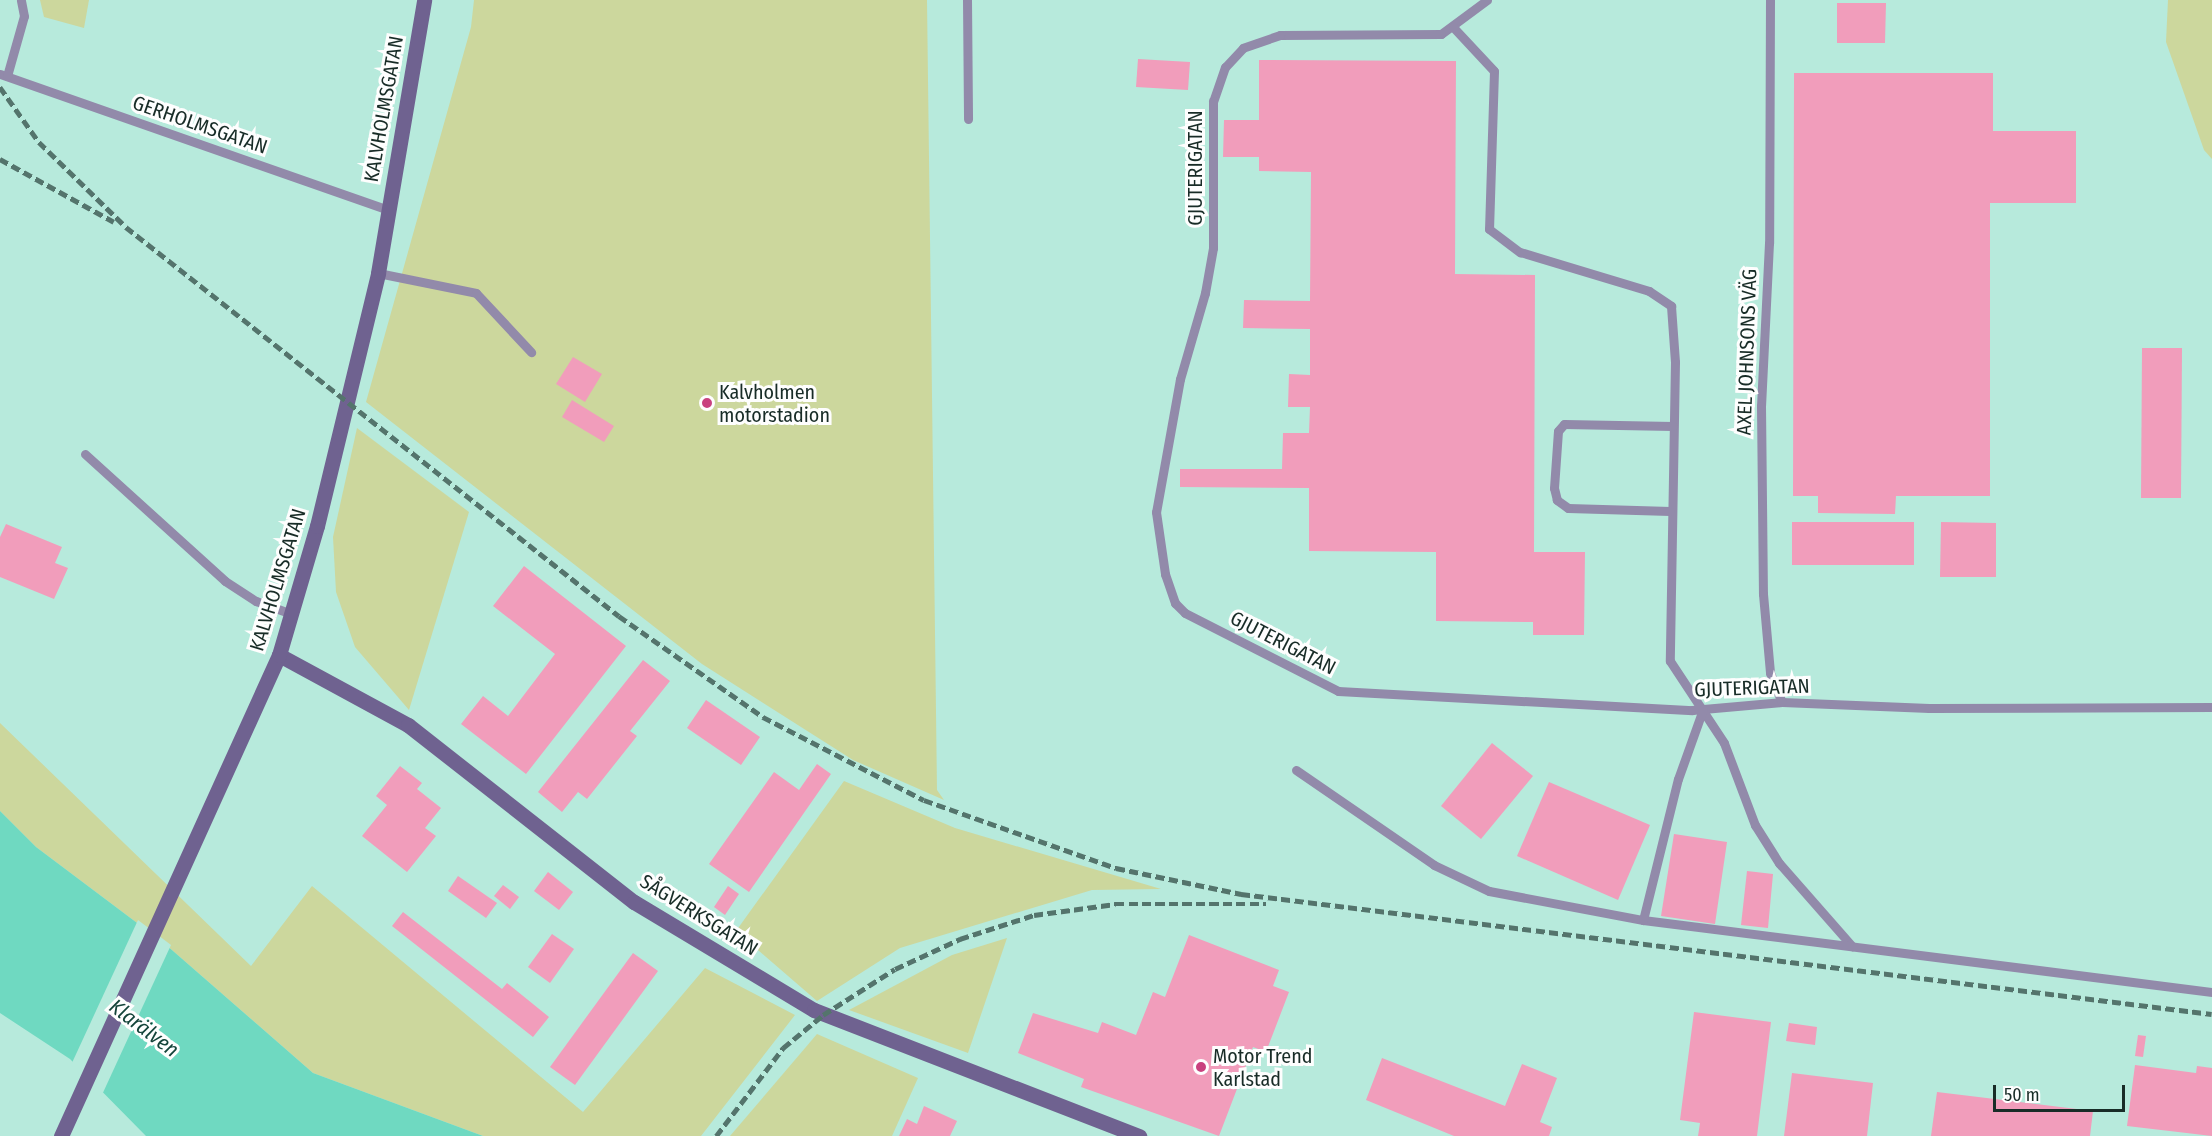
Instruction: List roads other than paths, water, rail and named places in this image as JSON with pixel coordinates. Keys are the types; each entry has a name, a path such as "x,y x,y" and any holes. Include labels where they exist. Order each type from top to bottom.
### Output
{"street":[{"name":"KALVHOLMSGATAN","path":"61,1136 279,655 292,614 378,273 424,0"},
{"name":"SÅGVERKSGATAN","path":"279,655 408,725 634,902 814,1010 1139,1136"}],"lane":[{"path":"4,75 24,16 21,0"},
{"path":"967,0 968,119"},
{"name":"GJUTERIGATAN","path":"1487,0 1453,27 1420,37 1280,35 1243,48 1222,74 1213,101 1213,248 1205,293 1180,378 1156,512 1165,574 1175,603 1185,613 1338,691 1702,709 1782,702 1929,708 2212,707"},
{"name":"AXEL JOHNSONS VÄG","path":"1770,0 1769,243 1761,406 1763,594 1770,673 1782,702"},
{"path":"1453,27 1494,71 1489,229 1520,252 1649,291 1671,306 1673,426 1667,647 1678,676 1724,743 1755,825 1779,863 1852,946"},
{"name":"GERHOLMSGATAN","path":"4,75 388,210"},
{"path":"378,273 476,293 531,352"},
{"path":"1670,511 1568,508 1557,500 1554,488 1558,431 1564,424 1673,426"},
{"path":"85,454 225,580 256,601 292,614"},
{"path":"1643,920 1678,779 1702,709"},
{"path":"1296,770 1464,882 1643,920 2212,992"}],"water":[{"name":"Klarälven","path":"0,811 36,847 165,944 313,1073 483,1136 146,1136 70,1059 0,1013"}],"railway":[{"path":"0,87 39,142 126,227 619,616 763,717 924,800 1116,868 1241,894 2212,1014"},
{"path":"0,159 114,222"},
{"path":"716,1136 783,1048 823,1015 895,969 960,939 1034,915 1115,904 1266,904"}],"place":[{"name":"Kalvholmen motorstadion","path":"707,403"},
{"name":"Motor Trend Karlstad","path":"1201,1067"}]}
